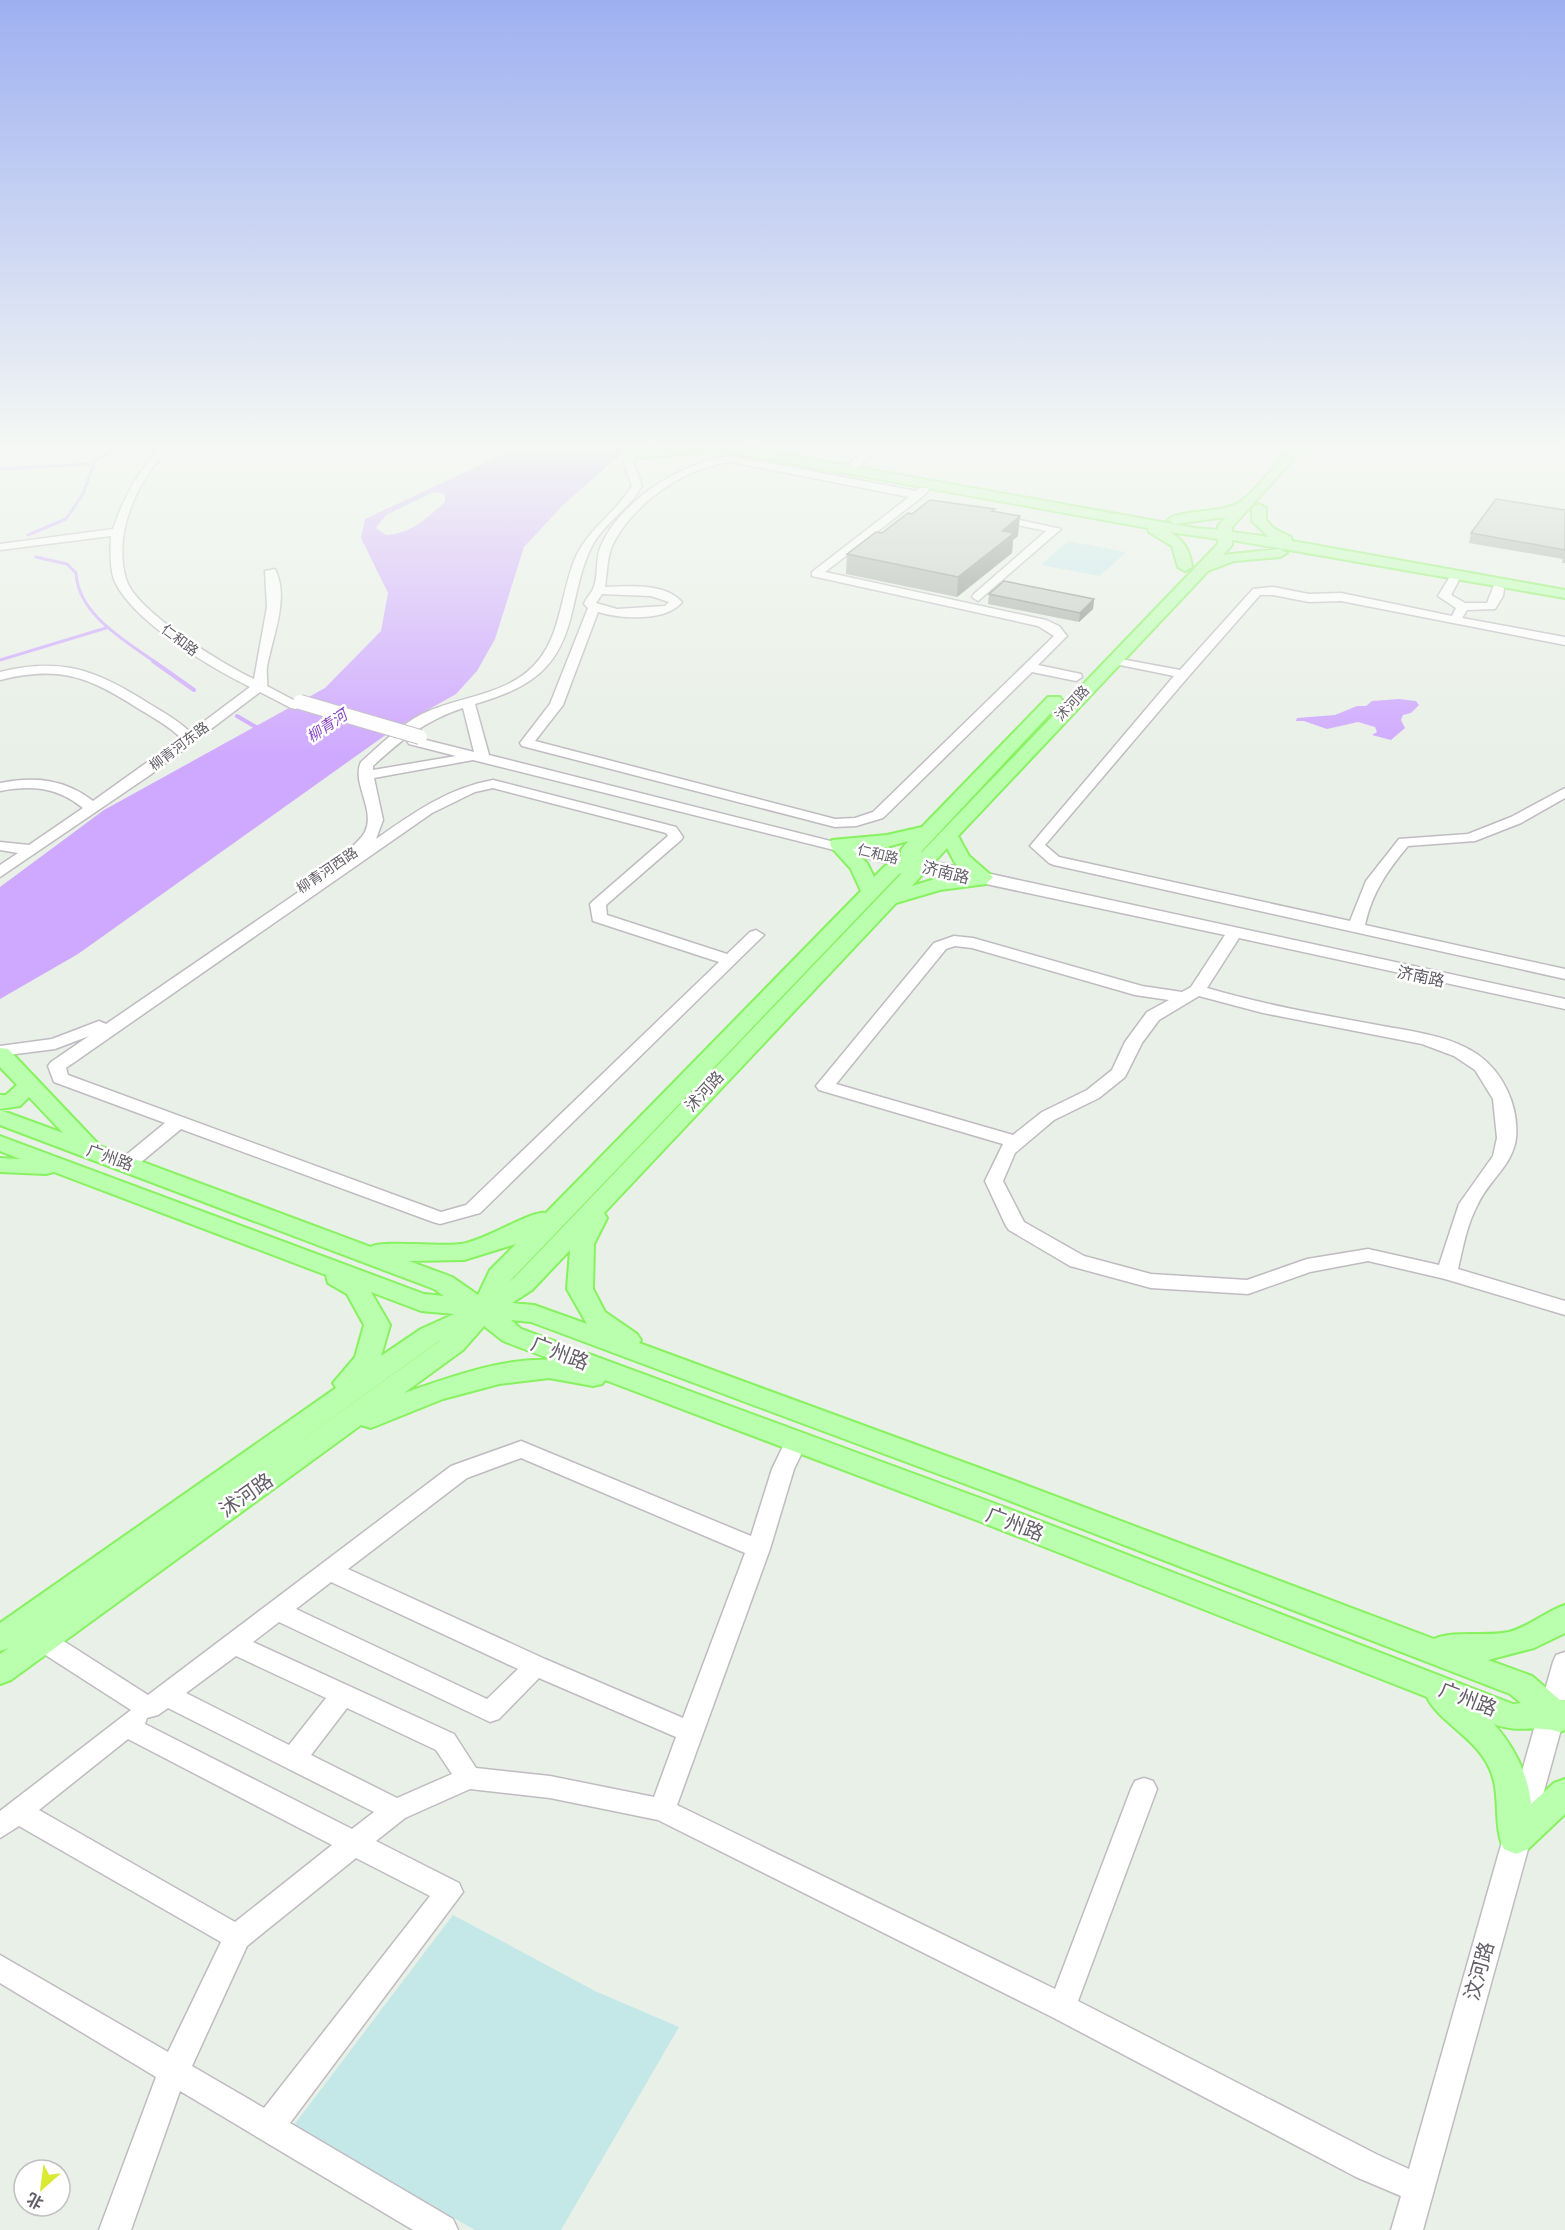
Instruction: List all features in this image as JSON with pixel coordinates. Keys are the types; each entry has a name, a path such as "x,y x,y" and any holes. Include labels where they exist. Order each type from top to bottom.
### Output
{"main road":[{"path":"1182,548 1185,567"},
{"name":"沭河路","path":"911,863 930,855 1111,647 1204,548"},
{"name":"沭河路","path":"1111,647 1201,570 1222,548"},
{"path":"1293,548 1565,594"},
{"path":"1311,548 1328,554 1453,580 1565,600"},
{"path":"1201,570 1231,557 1249,554 1284,552 1328,554"},
{"name":"沭河路","path":"483,1311 499,1276 581,1190 880,896 912,875 910,850 1080,673"},
{"path":"840,846 887,841 928,831"},
{"path":"948,835 962,859 981,878"},
{"path":"840,846 860,867 880,896 981,878"},
{"name":"沭河路","path":"0,1639 321,1428 454,1344 483,1311 524,1284 880,896"},
{"path":"0,1053 28,1086 94,1151"},
{"path":"0,1102 12,1101 28,1086"},
{"name":"广州路","path":"0,1117 442,1283 483,1311 512,1335 1512,1717 1562,1710"},
{"name":"广州路","path":"0,1143 421,1302 483,1311 534,1314 1002,1487 1415,1644 1521,1685 1562,1710"},
{"path":"0,1165 72,1169"},
{"path":"341,1244 417,1255 466,1254 513,1237 581,1190"},
{"path":"607,1194 582,1244 580,1289 596,1318 657,1360"},
{"path":"311,1260 356,1288 377,1325 367,1361 321,1428"},
{"path":"321,1428 494,1377 546,1369 643,1385"},
{"name":"沭河路","path":"0,1671 321,1428"},
{"path":"1415,1644 1477,1650 1508,1645 1547,1630 1565,1617"},
{"path":"1422,1682 1466,1715 1495,1745 1510,1780 1516,1839"},
{"path":"1516,1839 1565,1793"}],"street":[{"name":"仁和路","path":"116,548 120,581 134,601 190,649 219,667 298,703 417,739 619,794 911,863"},
{"name":"仁和路","path":"121,548 126,580 139,600 195,647 223,666 260,685"},
{"path":"468,703 478,756 366,775 366,765 400,732 427,717 510,687 542,667 561,634 586,548"},
{"path":"606,548 595,600 556,705 527,743 835,823 856,822 878,815 1061,636 1055,629 1042,623 816,574 849,548"},
{"path":"978,597 1033,548"},
{"path":"260,685 258,674 269,633 274,585 271,572"},
{"path":"1453,580 1444,596 1459,613"},
{"path":"1459,613 1491,606 1497,596 1497,588"},
{"path":"1565,641 1459,613 1341,597 1309,598 1272,591 1257,592 1183,674 1038,846 1053,860 1565,974"},
{"path":"570,599 595,600 658,594 672,597 676,602 669,609 639,612 595,600"},
{"path":"1111,647 1183,674"},
{"path":"0,676 23,670 50,667 77,670 124,691 181,729 189,738"},
{"path":"1028,668 1080,673"},
{"name":"柳青河东路","path":"0,872 260,685"},
{"name":"仁和路","path":"478,756 840,846"},
{"name":"柳青河西路","path":"0,1053 55,1044 103,1024 360,848 375,829 377,813 366,775"},
{"path":"0,787 35,782 54,785 69,789 92,808"},
{"path":"730,960 599,918 598,904 676,837 671,830 493,784 471,788 427,810 57,1066 60,1078 440,1218 473,1209 756,935"},
{"path":"1357,927 1362,900 1378,871 1404,842 1470,838 1516,820 1565,792"},
{"path":"602,811 619,794"},
{"path":"0,846 31,850"},
{"name":"济南路","path":"911,863 1323,951 1565,1006"},
{"name":"济南路","path":"981,878 1565,1006"},
{"path":"1323,951 1335,922"},
{"path":"1233,934 1191,993 1153,1016 1134,1042 1119,1073 1093,1094 1048,1116 1007,1150 994,1180 1016,1226 1077,1261 1151,1281 1248,1287 1307,1266 1368,1255 1447,1273 1565,1308"},
{"path":"1017,1142 825,1086 940,946 954,941 973,943 1141,991 1191,993 1428,1041 1470,1057 1491,1074 1503,1101 1507,1128 1504,1152 1472,1197 1461,1223 1447,1273"},
{"path":"127,1164 178,1122"},
{"path":"662,1810 758,1549 783,1469 796,1442"},
{"path":"237,1937 9,1819 126,1726 459,1472 521,1449 758,1549"},
{"path":"330,1571 536,1666 691,1732"},
{"path":"277,1611 490,1712 536,1666"},
{"path":"42,1640 158,1702 293,1759 396,1810"},
{"path":"234,1644 445,1742 469,1778"},
{"name":"汶河路","path":"1407,2230 1516,1839 1562,1710 1565,1662"},
{"path":"293,1759 343,1695"},
{"path":"126,1726 449,1892 268,2127"},
{"path":"115,2230 174,2071 237,1937 396,1810 469,1778 549,1787 662,1810 1062,2007 1367,2166 1418,2188"},
{"path":"1062,2007 1144,1790"},
{"path":"0,1968 441,2230"}],"shaded area":[{"path":"1060,548 1105,548 1125,552 1100,576 1041,565"},
{"path":"453,1915 595,1991 679,2027 561,2230 475,2230 294,2125"}],"water":[{"name":"柳青河","path":"366,548 524,548 495,639 477,671 456,694 394,729 78,954 0,999 0,887 104,810 325,688 381,631 388,593"},
{"path":"1399,699 1416,701 1419,705 1411,713 1403,715 1401,720 1405,728 1391,740 1372,735 1377,732 1375,727 1358,722 1327,729 1304,721 1296,721 1297,718 1335,715 1357,706 1366,706 1372,701"}],"building":[{"path":"855,548 995,548 958,577 847,554"},
{"path":"1004,581 1094,599 1080,613 989,594"}],"waterway":[{"path":"36,557 67,564 76,573 79,588 94,613 117,635 155,662"},
{"path":"0,660 106,628"},
{"path":"153,661 194,690"},
{"path":"237,716 261,730"}]}
